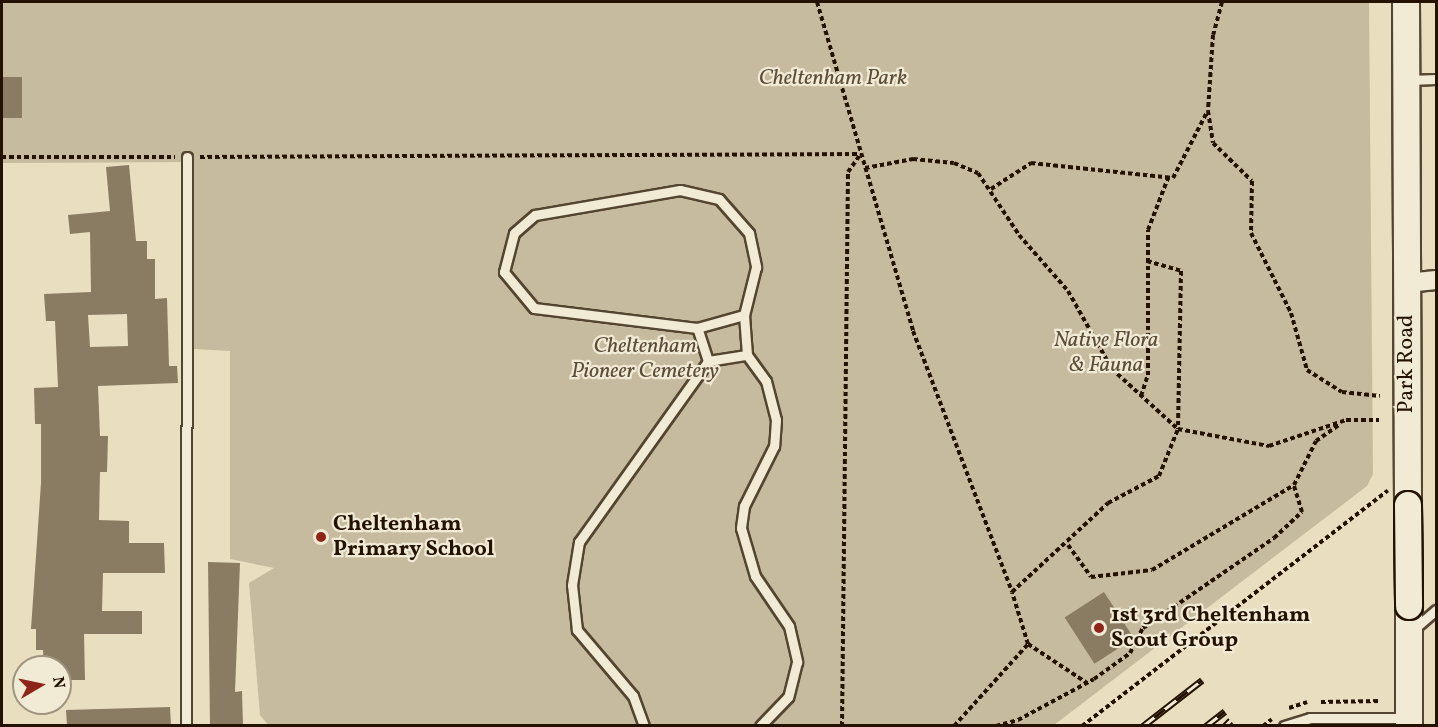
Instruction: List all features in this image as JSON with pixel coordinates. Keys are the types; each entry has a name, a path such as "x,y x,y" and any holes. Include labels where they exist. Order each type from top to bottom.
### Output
{"street":[{"name":"Park Road","path":"1406,2 1409,722"},
{"path":"1407,283 1437,280"}],"lane":[{"path":"1406,80 1437,79"},
{"path":"186,726 187,157"},
{"path":"744,315 697,328 534,308 504,272 514,233 535,215 680,190 719,199 749,233 756,267 744,315 747,355 766,381 776,420 774,446 744,506 741,528 755,576 789,626 797,662 788,697 760,726"},
{"path":"697,328 708,362"},
{"path":"644,726 633,696 577,630 572,585 579,542 708,362 747,355"},
{"path":"1409,633 1437,610"},
{"path":"1284,726 1310,718 1409,722"}],"path":[{"path":"817,2 913,331 1012,592 1028,644 1087,683"},
{"path":"1222,2 1213,35 1208,111 1214,143 1252,182 1251,233 1291,313 1307,370 1342,392 1380,396"},
{"path":"991,189 1031,163 1168,178 1179,174 1208,111"},
{"path":"2,158 860,154"},
{"path":"842,726 848,172 860,154"},
{"path":"865,168 913,159 954,163 978,173 991,189 1019,236 1068,291 1112,369 1178,429 1269,446 1346,420 1379,420"},
{"path":"1141,396 1148,375 1147,261 1154,203 1168,178"},
{"path":"1012,592 1068,545 1108,503 1159,476 1178,429 1181,271 1147,261"},
{"path":"1068,545 1091,577 1152,570 1294,485 1316,441 1346,420"},
{"path":"996,726 1018,720 1087,683 1130,653 1143,628 1274,538 1302,512 1294,485"},
{"path":"1082,726 1381,493 1408,492"},
{"path":"954,726 1028,644"}],"green space":[{"path":"2,2 1369,2 1373,474 1367,486 1054,725 268,725 260,715 249,583 274,568 230,559 230,351 194,349 194,162 2,163"}],"building":[{"path":"2,77 22,77 22,118 2,118"},
{"path":"129,165 136,241 147,241 147,259 155,259 155,299 167,298 169,366 177,366 178,383 98,386 100,436 108,436 107,472 100,472 99,520 129,521 129,543 164,543 165,573 103,573 102,611 142,611 142,634 84,634 85,680 72,680 72,655 43,655 43,650 36,650 36,629 31,629 41,483 41,424 35,424 34,388 58,387 55,321 46,321 44,294 91,292 90,232 70,234 68,215 110,211 106,167","holes":["127,314 128,346 90,347 88,315"]},
{"path":"208,562 240,563 235,692 242,691 243,726 210,726"},
{"name":"1st 3rd Cheltenham Scout Group","path":"1104,592 1134,638 1095,664 1065,618"},
{"path":"170,707 171,726 67,726 66,715 72,715 72,710"}],"railway":[{"path":"1143,726 1202,680"},
{"path":"1206,726 1225,711"},
{"path":"1225,726 1231,720"}],"place":[{"name":"Cheltenham Primary School","path":"321,537"},
{"name":"1st 3rd Cheltenham Scout Group","path":"1099,628"}],"park label":[{"name":"Cheltenham Park","path":"833,79"},
{"name":"Native Flora & Fauna","path":"1106,352"},
{"name":"Cheltenham Pioneer Cemetery","path":"645,358"}]}
